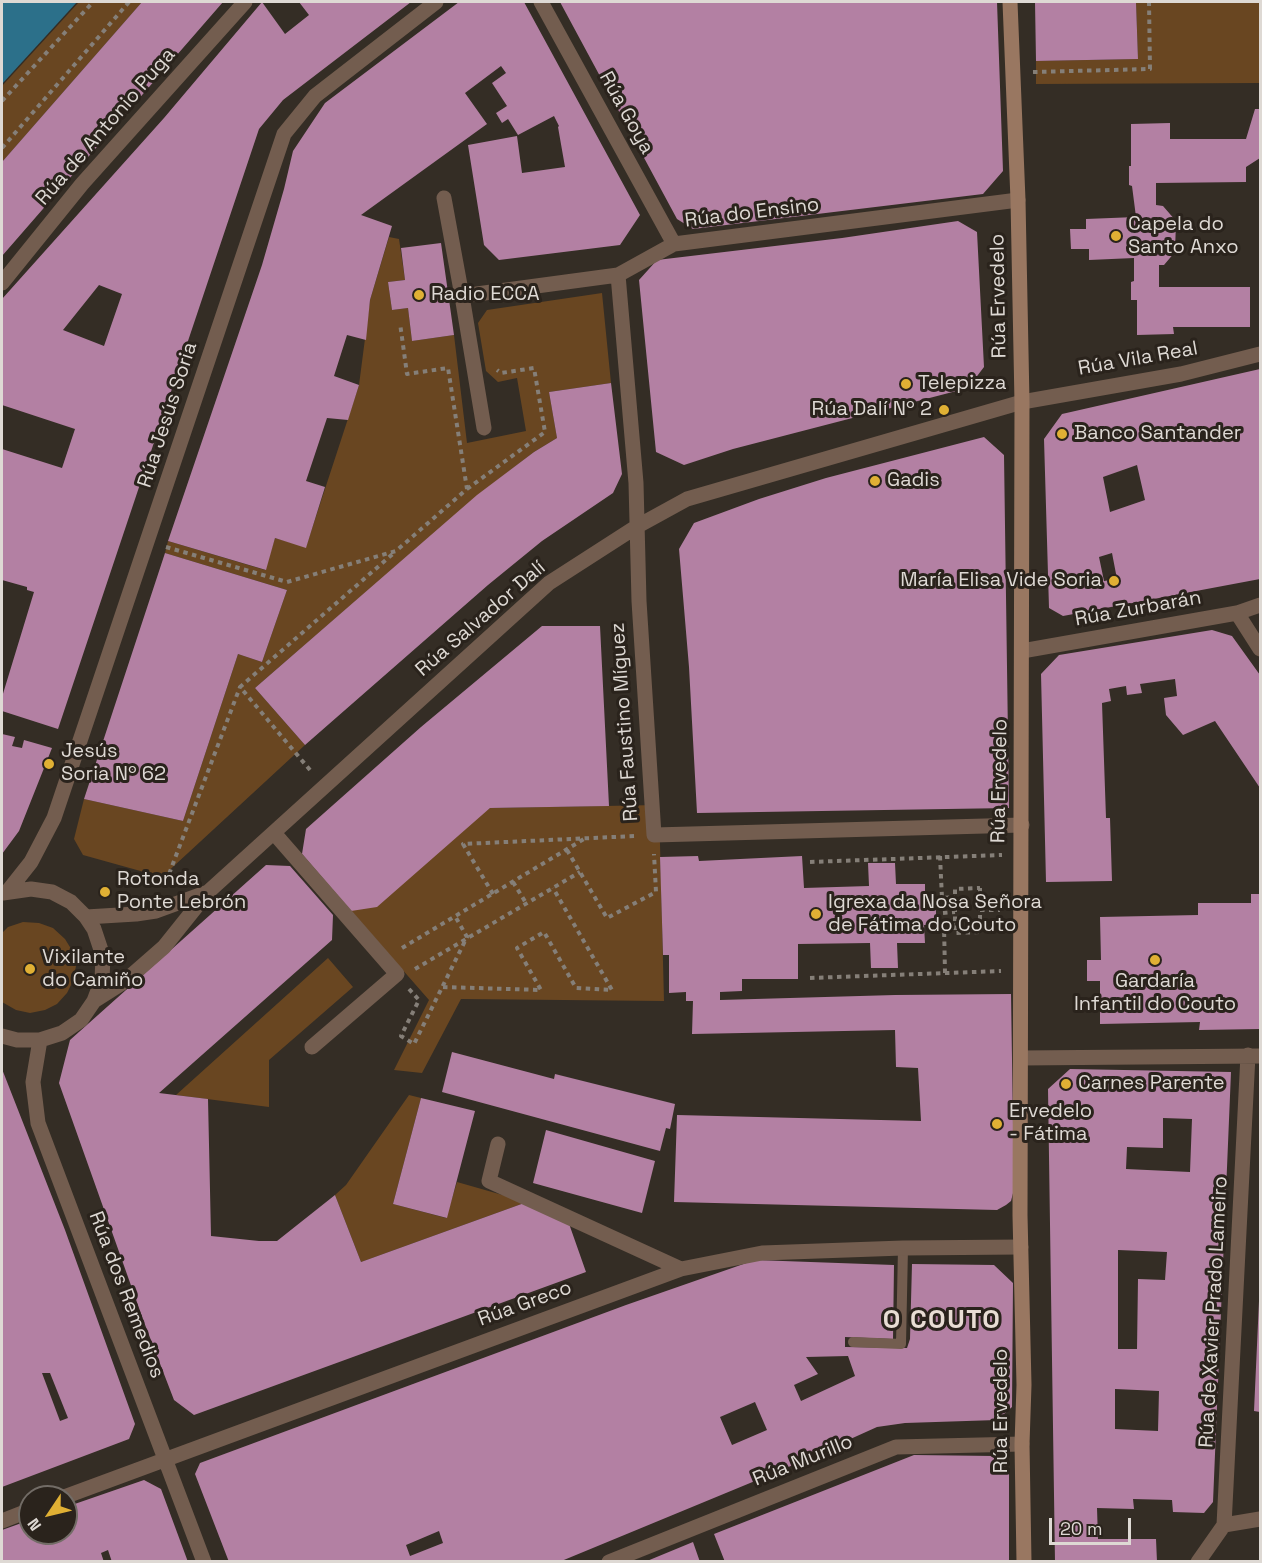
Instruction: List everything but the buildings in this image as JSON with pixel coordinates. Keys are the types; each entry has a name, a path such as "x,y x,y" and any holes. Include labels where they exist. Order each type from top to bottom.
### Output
{"street":[{"name":"Rúa de Antonio Puga","path":"2,283 82,184 245,2"},
{"name":"Rúa Jesús Soria","path":"5,892 31,862 54,818 284,134 315,96 436,2"},
{"name":"Rúa Goya","path":"541,2 674,244"},
{"name":"Rúa Ervedelo","path":"1010,2 1018,200 1022,402 1021,1247 1024,1562"},
{"path":"444,198 484,428"},
{"name":"Rúa do Ensino","path":"462,296 618,275 674,244 1018,200"},
{"name":"Rúa Faustino Míguez","path":"618,275 636,483 636,527 654,835 1022,825"},
{"name":"Rúa Vila Real","path":"1022,402 1181,374 1260,354"},
{"name":"Rúa Salvador Dalí","path":"94,1001 124,982 164,947 208,892 549,583 636,527 687,499 1022,402"},
{"name":"Rúa Zurbarán","path":"1022,651 1237,613 1260,605"},
{"path":"1237,613 1260,648"},
{"path":"274,833 399,976 312,1047"},
{"path":"2,1036 17,1040 40,1040 62,1033 81,1020 94,1001 102,980 103,956 96,933 86,917 71,902 52,892 31,889 5,892"},
{"name":"Rúa Salvador Dalí","path":"86,917 156,911 208,892"},
{"name":"Rúa dos Remedios","path":"40,1040 33,1083 38,1123 204,1562"},
{"path":"1021,1058 1254,1055"},
{"name":"Rúa de Xavier Prado Lameiro","path":"1224,1525 1254,1055"},
{"path":"498,1144 489,1181 681,1269"},
{"name":"Rúa Greco","path":"78,1492 681,1269 762,1254 903,1248 1021,1247"},
{"name":"Rúa Murillo","path":"609,1562 896,1447 1022,1444"},
{"path":"2,1521 18,1515"},
{"path":"1197,1562 1224,1525 1260,1519"}],"lane":[{"path":"853,1342 901,1344 903,1248"}],"path":[{"path":"2,100 93,2"},
{"path":"2,148 129,2"},
{"path":"1014,72 1150,69 1149,2"},
{"path":"400,323 407,374 448,368 467,489"},
{"path":"166,882 240,687 467,489 544,432 534,368 501,373 492,366"},
{"path":"148,541 288,582 396,551"},
{"path":"240,687 324,787"},
{"path":"493,894 463,844 654,835 656,892 608,918 567,850"},
{"path":"383,959 585,839"},
{"path":"810,862 1021,855"},
{"path":"940,856 942,898 955,897"},
{"path":"467,937 414,1044 401,1036 419,1000 399,976 580,872"},
{"path":"513,882 526,903"},
{"path":"443,987 541,990 518,948 544,932 576,988 612,990 553,888"},
{"path":"980,888 980,932 955,933 955,897 955,889 980,888"},
{"path":"943,913 955,912"},
{"path":"455,916 467,937"},
{"path":"945,973 944,926 955,925"},
{"path":"810,978 1021,970"}],"shaded area":[{"path":"79,2 142,2 2,162 2,86"},
{"path":"1136,2 1260,2 1260,83 1036,84 1036,61 1138,59"},
{"path":"389,237 399,239 405,280 388,282 392,310 408,308 412,341 454,335 467,443 526,431 517,378 498,382 486,371 478,323 487,310 602,293 611,383 549,392 557,438 534,452 478,495 255,688 305,745 162,877 83,855 74,839 84,799 183,821 238,654 262,662 287,590 165,553 168,541 265,570 275,538 306,547 359,385 370,300"},
{"path":"659,805 664,1001 461,999 422,1073 394,1070 429,1000 351,911 490,808"},
{"path":"23,922 39,923 53,928 65,939 73,952 76,966 73,981 67,993 57,1004 45,1010 30,1013 16,1010 2,1002 2,933 8,927"},
{"path":"328,958 353,987 269,1060 269,1107 176,1095"},
{"path":"409,1095 421,1098 393,1204 446,1218 457,1182 527,1202 361,1262 335,1195 346,1185"}],"water":[{"path":"2,2 77,2 2,84"}],"place":[{"name":"Capela do Santo Anxo","path":"1116,236"},
{"name":"Radio ECCA","path":"419,295"},
{"name":"Telepizza","path":"906,384"},
{"name":"Rúa Dalí Nº 2","path":"944,410"},
{"name":"Banco Santander","path":"1062,434"},
{"name":"Gadis","path":"875,481"},
{"name":"María Elisa Vide Soria","path":"1114,581"},
{"name":"Jesús Soria Nº 62","path":"49,764"},
{"name":"Rotonda Ponte Lebrón","path":"105,892"},
{"name":"Igrexa da Nosa Señora de Fátima do Couto","path":"816,914"},
{"name":"Gardaría Infantil do Couto","path":"1155,960"},
{"name":"Vixilante do Camiño","path":"30,969"},
{"name":"Carnes Parente","path":"1066,1084"},
{"name":"Ervedelo - Fátima","path":"997,1124"}],"district":[{"name":"O COUTO","path":"942,1321"}]}
